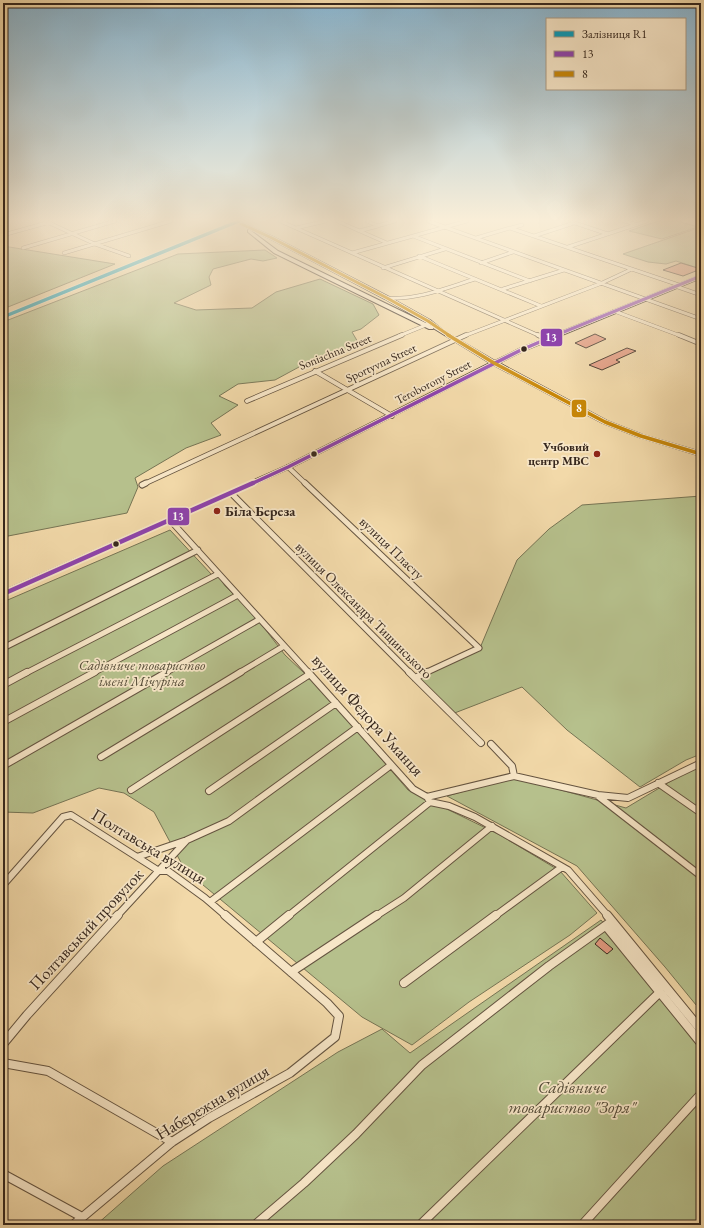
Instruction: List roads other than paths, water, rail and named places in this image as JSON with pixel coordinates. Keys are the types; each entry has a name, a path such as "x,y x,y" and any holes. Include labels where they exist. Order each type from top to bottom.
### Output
{"main road":[{"path":"329,278 425,326 456,339 548,394 605,422 641,436 701,454"},
{"path":"349,278 431,323 442,332"},
{"name":"Teroborony Street","path":"3,594 231,493 392,416 494,363 546,339 695,278"}],"street":[{"path":"406,278 546,339"},
{"path":"523,278 530,281"},
{"path":"503,290 538,278"},
{"path":"588,278 701,318"},
{"name":"Sportyvna Street","path":"142,485 456,339 612,278"},
{"path":"658,278 701,296"},
{"path":"387,298 398,300 410,298 475,279 541,306"},
{"path":"614,311 701,344"},
{"name":"Soniachna Street","path":"247,400 431,323"},
{"path":"315,371 392,416"},
{"name":"вулиця Пласту","path":"288,466 479,648 415,678"},
{"name":"вулиця Олександра Тищинського","path":"231,493 481,743"},
{"name":"вулиця Федора Уманця","path":"170,520 413,789 428,799 475,817 568,870 609,923 701,1030"},
{"path":"3,648 198,550"},
{"path":"3,685 218,574"},
{"path":"3,722 238,594"},
{"path":"3,766 260,619"},
{"path":"100,757 284,646"},
{"path":"131,790 310,674"},
{"path":"210,790 336,703"},
{"path":"137,857 187,840 229,821 358,727"},
{"path":"491,744 512,766 514,776"},
{"path":"256,942 428,799 514,776 598,795 628,798 701,763"},
{"path":"210,902 391,764"},
{"path":"658,783 701,813"},
{"path":"598,795 676,859 701,876"},
{"name":"Полтавська вулиця","path":"3,884 63,817 71,815 159,871 168,871 210,902 327,1003 339,1016"},
{"path":"291,972 404,898 492,826"},
{"name":"Полтавський провулок","path":"3,1044 26,1015 187,840"},
{"path":"404,983 562,867"},
{"path":"255,1225 310,1178 367,1123 422,1065 549,966 609,923 659,993 701,1043"},
{"path":"420,1225 659,993"},
{"name":"Набережна вулиця","path":"73,1225 172,1142 209,1118 290,1073 335,1037 339,1016"},
{"path":"3,1063 48,1071 172,1142"},
{"path":"582,1225 701,1094"},
{"path":"3,1174 82,1217"}],"rail line":[{"name":"R1","path":"3,317 98,278"}],"place":[{"name":"Учбовий центр МВС","path":"597,454"},
{"name":"Біла Береза","path":"217,511"}],"park label":[{"name":"Садівниче товариство імені Мічуріна","path":"142,674"},
{"name":"Садівниче товариство \"Зоря\"","path":"572,1097"}]}
